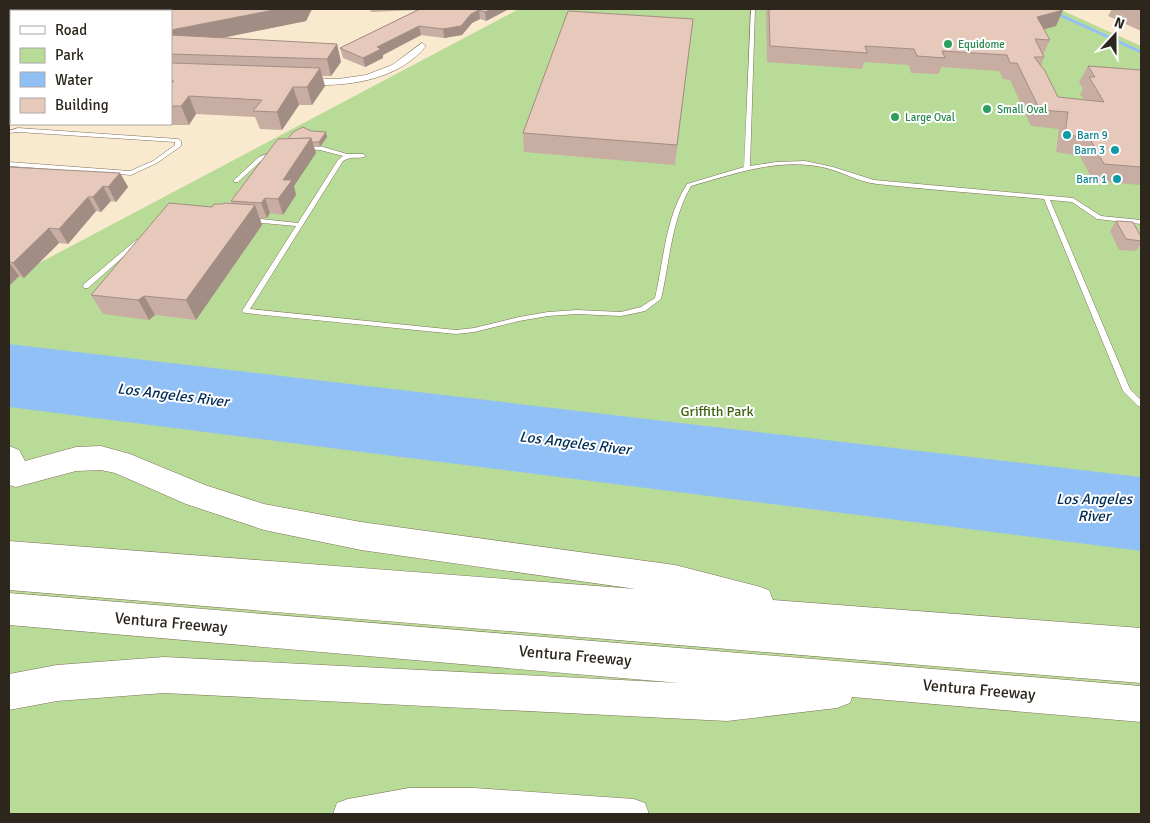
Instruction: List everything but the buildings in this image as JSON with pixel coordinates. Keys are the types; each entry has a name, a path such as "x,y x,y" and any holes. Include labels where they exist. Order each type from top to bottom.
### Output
{"highway":[{"path":"11,473 76,459 101,458 120,462 189,492 264,518 361,536 674,580 829,620"},
{"path":"9,554 1141,645"},
{"path":"9,576 1141,666"},
{"path":"182,624 226,606 1141,680"},
{"name":"Ventura Freeway","path":"9,609 1141,704"},
{"path":"9,692 57,682 164,675 727,703 895,683"}],"street":[{"path":"294,81 333,83 369,79 407,61 422,46"},
{"path":"348,814 409,803 474,803 634,814"}],"lane":[{"path":"747,168 753,9"},
{"path":"9,132 18,130 178,141 178,146 155,162 131,173 29,167 9,164"},
{"path":"302,148 320,148 346,156 363,156"},
{"path":"236,181 261,158 279,151"},
{"path":"346,156 341,160 244,311 456,332 548,314 577,312 621,314 643,309 658,299 671,226 677,206 690,185 747,168 770,164 805,163 823,166 858,179 874,182 1073,200 1099,218 1141,222"},
{"path":"1046,198 1127,391 1141,404"},
{"path":"241,219 300,225"},
{"path":"86,286 140,240"}],"green space":[{"name":"Griffith Park","path":"519,9 1059,9 1141,46 1141,814 9,814 9,279"}],"water":[{"name":"Los Angeles River","path":"9,344 1141,477 1141,551 9,407"}],"waterway":[{"path":"1047,9 1141,52"}],"place":[{"name":"Equidome","path":"948,44"},
{"name":"Small Oval","path":"987,109"},
{"name":"Large Oval","path":"895,117"},
{"name":"Barn 9","path":"1067,135"},
{"name":"Barn 3","path":"1115,150"},
{"name":"Barn 1","path":"1117,179"}]}
